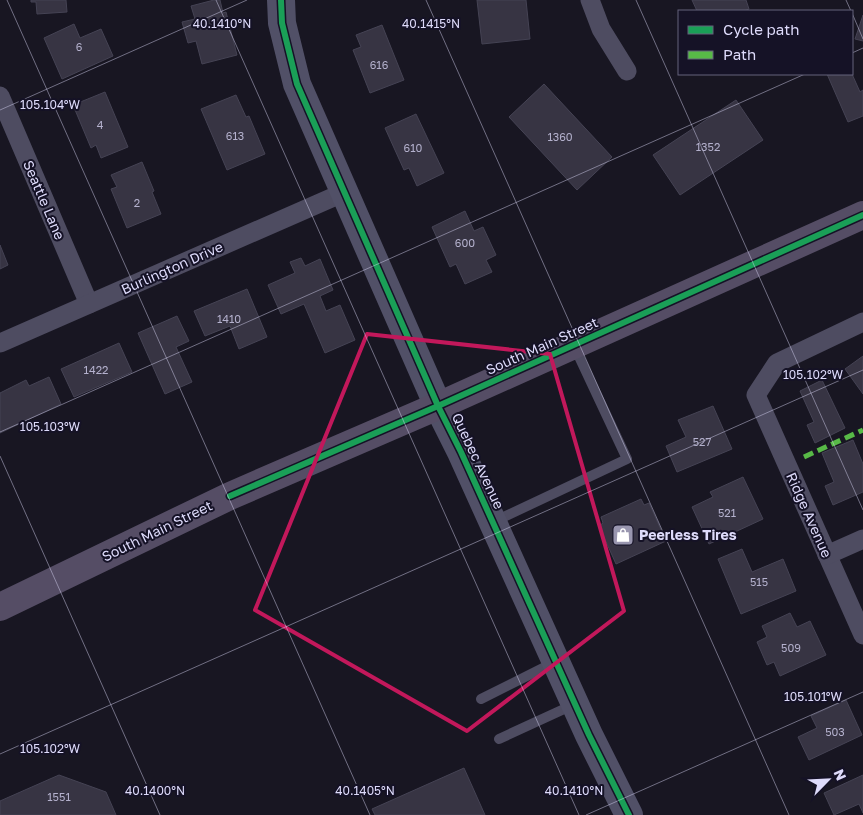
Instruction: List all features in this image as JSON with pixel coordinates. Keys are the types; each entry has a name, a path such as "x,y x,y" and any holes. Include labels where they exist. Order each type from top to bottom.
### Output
{"main road":[{"name":"South Main Street","path":"0,607 230,496 438,406 863,215"}],"street":[{"name":"Quebec Avenue","path":"281,0 282,23 296,84 438,406 461,452 575,703 629,815"},
{"path":"590,0 601,30 627,71"},
{"name":"Seattle Lane","path":"0,96 89,304"},
{"name":"Burlington Drive","path":"0,343 344,192"},
{"name":"Ridge Avenue","path":"863,322 777,363 756,395 863,635"},
{"path":"827,556 863,539"}],"lane":[{"path":"493,522 627,459 574,345"},
{"path":"481,699 556,662"},
{"path":"499,739 575,703"}],"highlighted area":[{"path":"367,334 550,354 624,611 467,731 255,610"}],"building":[{"path":"31,0 66,0 67,12 37,14 36,2 31,2"},
{"path":"220,0 223,13 226,12 237,55 202,64 196,41 188,43 182,22 195,19 191,6"},
{"path":"477,0 526,0 530,39 482,44"},
{"path":"692,0 746,0 749,9 746,10 697,10"},
{"path":"863,15 863,41 855,39"},
{"path":"74,24 80,38 101,29 113,56 62,79 44,38"},
{"path":"382,25 404,80 370,93 353,50 361,47 356,35"},
{"path":"827,75 852,75 860,92 863,90 863,116 848,122"},
{"path":"544,84 612,157 577,190 509,117"},
{"path":"105,92 128,147 101,158 96,145 91,148 73,105"},
{"path":"236,95 246,117 249,116 265,154 227,170 201,109"},
{"path":"736,100 763,140 680,195 653,155"},
{"path":"416,114 444,173 417,186 409,168 404,170 385,128"},
{"path":"142,162 161,214 127,228 111,189 117,187 111,175"},
{"path":"465,211 474,231 483,227 496,255 486,260 492,272 465,284 456,264 450,267 432,227"},
{"path":"0,245 8,265 0,269"},
{"path":"301,258 305,266 320,259 333,290 320,296 326,311 340,305 355,340 325,353 304,304 281,314 268,285 295,273 290,262"},
{"path":"247,289 267,337 239,349 230,326 205,336 194,311"},
{"path":"177,316 189,341 176,347 192,382 165,394 138,333"},
{"path":"119,343 132,372 74,397 61,369"},
{"path":"863,356 863,394 845,369"},
{"path":"49,377 61,404 0,433 0,393 26,380 29,386"},
{"path":"822,380 845,428 815,443 807,425 814,422 800,391"},
{"path":"713,406 732,449 677,472 666,446 686,437 678,420"},
{"path":"853,440 863,464 863,492 833,505 825,486 834,482 822,453"},
{"path":"743,477 763,519 709,544 692,507 713,497 710,492"},
{"path":"641,499 644,505 649,503 666,541 616,564 599,526 603,523 601,517"},
{"path":"742,549 752,572 783,559 796,591 741,614 718,559"},
{"path":"790,613 797,627 810,621 826,655 780,676 774,662 767,665 757,642 767,637 762,626"},
{"path":"846,700 862,735 809,760 798,737 817,728 811,716"},
{"path":"464,768 485,815 375,815 372,809"},
{"path":"59,775 106,792 116,815 0,815 0,801"},
{"path":"863,775 863,813 859,804 834,815 824,793"}],"marked path":[{"path":"804,457 863,430"}],"cycle path":[{"path":"281,0 282,23 297,84 438,406 461,452 589,735 629,815"},
{"path":"230,496 438,406 863,215"}],"place":[{"name":"Peerless Tires","path":"623,535"}]}
